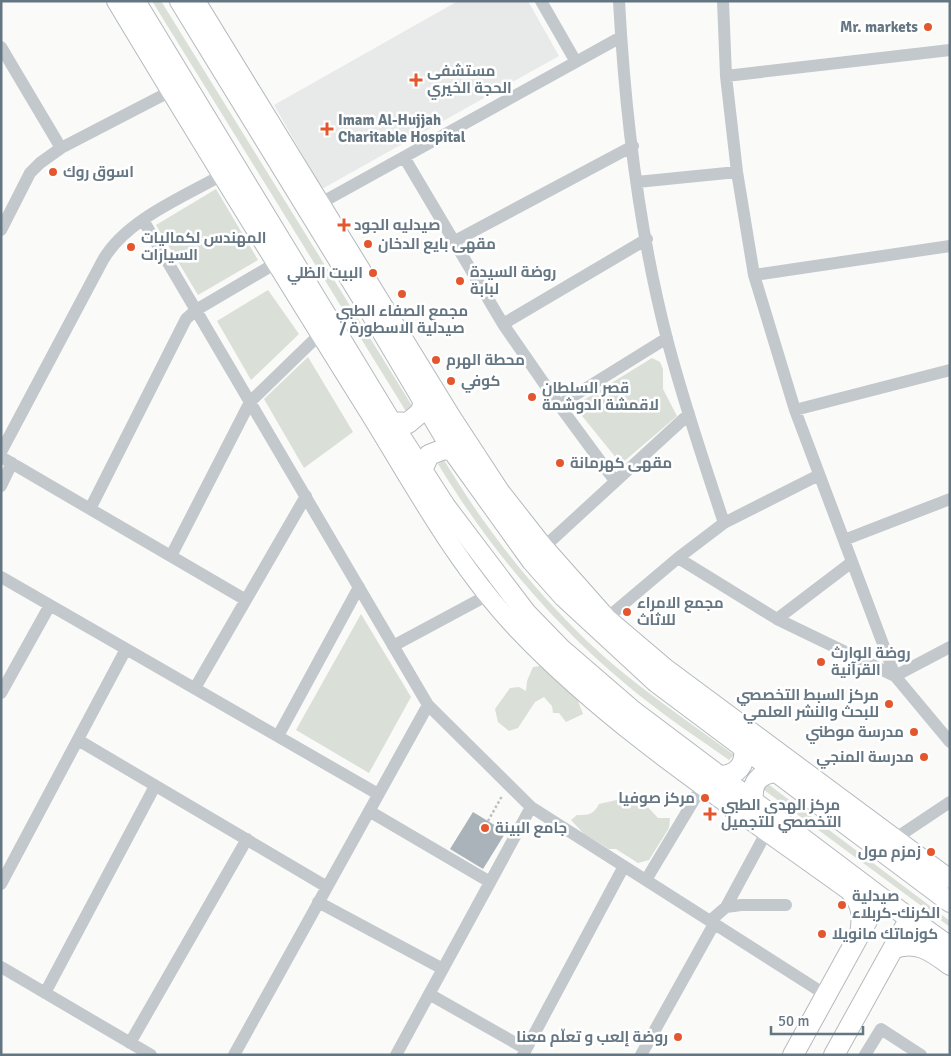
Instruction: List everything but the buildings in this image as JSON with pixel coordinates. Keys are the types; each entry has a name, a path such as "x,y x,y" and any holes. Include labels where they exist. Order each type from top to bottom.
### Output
{"main road":[{"path":"135,1 325,328 391,422 451,513 526,613 627,717 712,781 753,801 880,897 945,943"},
{"path":"180,1 370,298 423,404 453,451 532,561 564,597 662,676 744,748 950,902"},
{"path":"391,422 408,423 421,412 423,404"},
{"path":"422,470 429,455 444,449 453,451"},
{"path":"712,781 729,776 742,765 744,748"},
{"path":"753,801 754,784 767,773 775,772"},
{"path":"847,872 860,888 864,901 864,915 859,935"},
{"path":"793,1055 880,897"},
{"path":"834,1055 910,918"},
{"path":"892,950 902,941 912,938 928,938 945,943"}],"street":[{"path":"116,1 276,263 325,328 453,546 488,595 515,627 574,685 627,717"},
{"path":"196,1 319,204 370,298 500,491 544,547 662,676 896,838 950,879"},
{"path":"541,1 576,62"},
{"path":"619,1 621,37 637,182 647,239 667,338 724,524"},
{"path":"723,1 726,76 737,172 754,276 795,410 895,676 950,742"},
{"path":"319,204 621,37"},
{"path":"1,47 61,148"},
{"path":"726,76 950,50"},
{"path":"1,230 30,173 40,163 61,148 171,92"},
{"path":"453,242 633,146"},
{"path":"404,157 503,324 559,405 615,480"},
{"path":"637,182 737,172"},
{"path":"1,452 108,250 122,235 143,220 222,175"},
{"path":"143,220 428,705 531,807 826,995"},
{"path":"503,324 647,239"},
{"path":"754,276 950,246"},
{"path":"90,509 182,324 196,310 276,263"},
{"path":"171,556 250,402 325,328"},
{"path":"559,405 667,338"},
{"path":"795,410 950,370"},
{"path":"544,547 689,414"},
{"path":"1,486 7,460 246,600"},
{"path":"607,618 678,558 724,524 819,475"},
{"path":"195,688 306,496"},
{"path":"844,540 950,499"},
{"path":"678,558 777,618 895,676"},
{"path":"777,618 852,562"},
{"path":"1,577 378,794"},
{"path":"278,736 359,587"},
{"path":"394,646 488,595"},
{"path":"1,693 50,605"},
{"path":"895,676 950,647"},
{"path":"1,884 126,649"},
{"path":"234,1055 428,705"},
{"path":"78,740 327,886"},
{"path":"646,880 712,781 767,832 854,896 861,911 859,935"},
{"path":"45,993 155,786"},
{"path":"896,838 950,802"},
{"path":"396,1055 531,807"},
{"path":"369,811 490,882"},
{"path":"640,1055 712,923 726,907 767,832"},
{"path":"130,1043 247,839"},
{"path":"429,994 525,1052 624,866"},
{"path":"318,902 443,969"},
{"path":"726,907 786,905"},
{"path":"892,950 906,946 922,947 950,966"},
{"path":"1,967 151,1055"},
{"path":"865,1055 880,1029 921,1055"}],"path":[{"path":"488,821 509,785"}],"shaded area":[{"path":"152,1 161,1 419,417 412,421"},
{"name":"مستشفى الحجة الخيري","path":"458,1 528,1 559,56 322,189 274,105"},
{"path":"216,189 258,260 198,295 156,225"},
{"path":"268,290 299,334 251,380 217,321"},
{"path":"308,357 353,432 304,468 264,399"},
{"path":"652,358 660,362 663,369 663,389 677,416 621,464 574,406"},
{"path":"444,460 475,509 509,555 566,620 622,672 734,755 729,760 665,715 628,686 573,637 500,555 438,464"},
{"path":"361,614 411,697 369,773 296,730"},
{"path":"540,666 575,693 583,714 566,722 559,713 553,713 552,706 544,697 535,702 518,728 509,731 498,722 495,709 510,688 519,687 526,691 527,681 533,667"},
{"path":"764,781 950,921 950,927 760,787"},
{"path":"621,799 645,804 658,818 670,818 669,828 649,860 638,863 616,849 609,849 584,834 571,820 577,815 593,812 599,804"}],"place":[{"name":"Mr. markets","path":"928,27"},
{"name":"مستشفى الحجة الخيري","path":"416,80"},
{"name":"Imam Al-Hujjah Charitable Hospital","path":"327,129"},
{"name":"اسوق روك","path":"53,172"},
{"name":"صيدليه الجود","path":"344,225"},
{"name":"مقهى بايع الدخان","path":"368,244"},
{"name":"المهندس لكماليات السيارات","path":"131,247"},
{"name":"البيت الظلي","path":"373,273"},
{"name":"روضة السيدة لبابة","path":"460,281"},
{"name":"مجمع الصفاء الطبي / صيدلية الاسطورة","path":"402,294"},
{"name":"محطة الهرم","path":"436,360"},
{"name":"كوفي","path":"451,381"},
{"name":"قصر السلطان لاقمشة الدوشمة","path":"532,397"},
{"name":"مقهى كهرمانة","path":"560,463"},
{"name":"مجمع الامراء للاثاث","path":"627,612"},
{"name":"روضة الوارث القرآنية","path":"821,662"},
{"name":"مركز السبط التخصصي للبحث والنشر العلمي","path":"889,704"},
{"name":"مدرسة موطني","path":"914,732"},
{"name":"مدرسة المنجي","path":"924,757"},
{"name":"مركز صوفيا","path":"705,798"},
{"name":"مركز الهدى الطبي التخصصي للتجميل","path":"710,814"},
{"name":"جامع البينة","path":"485,828"},
{"name":"زمزم مول","path":"931,852"},
{"name":"صيدلية الكرنك-كربلاء","path":"842,905"},
{"name":"كوزماتك مانويلا","path":"822,934"},
{"name":"روضة إلعب و تعلّم معنا","path":"678,1037"}]}
